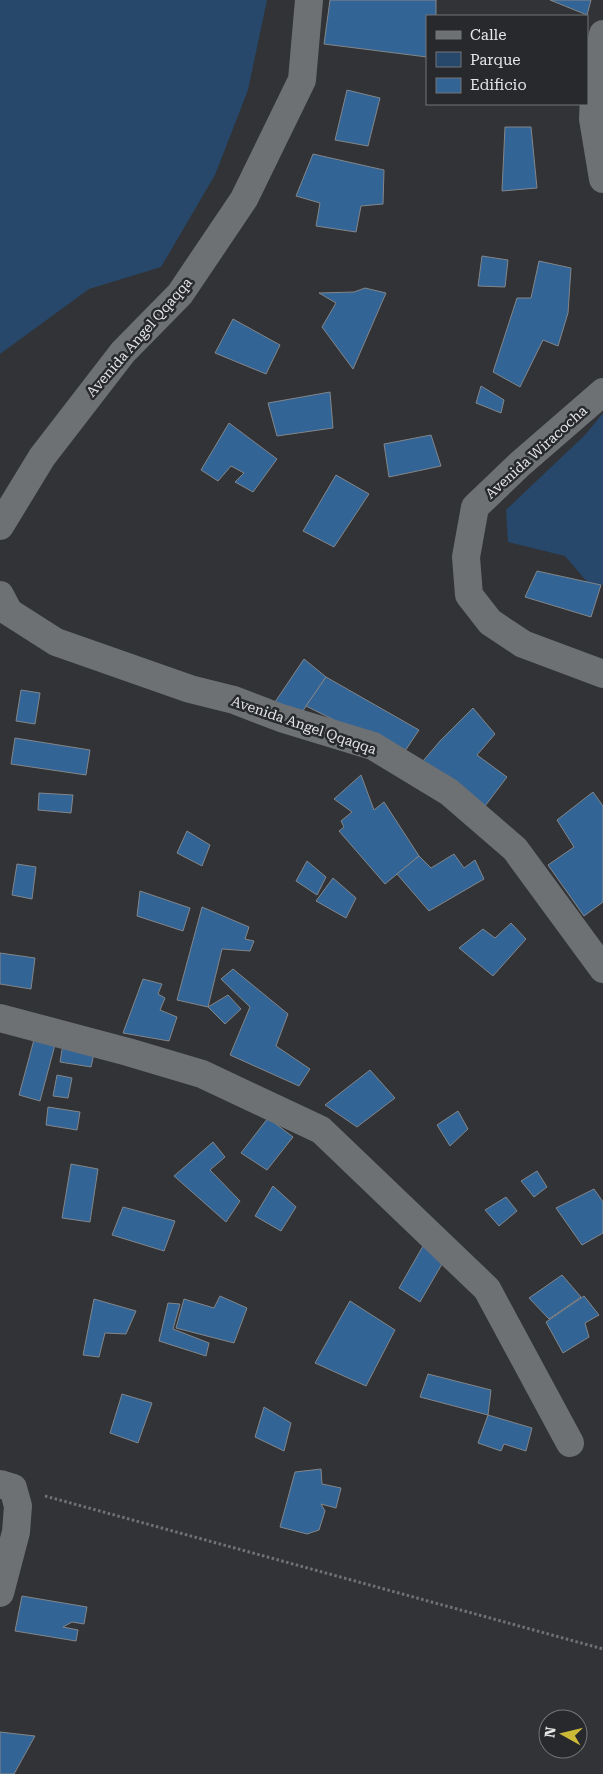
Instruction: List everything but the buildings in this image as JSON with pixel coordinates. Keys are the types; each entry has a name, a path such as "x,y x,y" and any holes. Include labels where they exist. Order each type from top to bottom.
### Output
{"street":[{"name":"Avenida Angel Qqaqqa","path":"0,526 42,456 123,352 180,294 244,199 302,80 309,0"},
{"path":"603,34 595,73 593,119 603,179"},
{"name":"Avenida Wiracocha","path":"603,392 474,507 466,558 469,595 490,622 523,644 603,674"},
{"name":"Avenida Angel Qqaqqa","path":"0,595 9,612 56,642 190,689 234,700 281,718 373,746 449,792 515,850 603,969"},
{"path":"0,1018 202,1074 321,1130 487,1289 570,1443"},
{"path":"0,1593 16,1532 18,1506 6,1486"}],"path":[{"path":"6,1486 603,1649"}],"green space":[{"path":"0,0 267,0 248,90 215,175 161,267 89,289 0,354"},
{"path":"603,413 603,585 588,583 565,556 508,542 506,510 585,435"}]}
